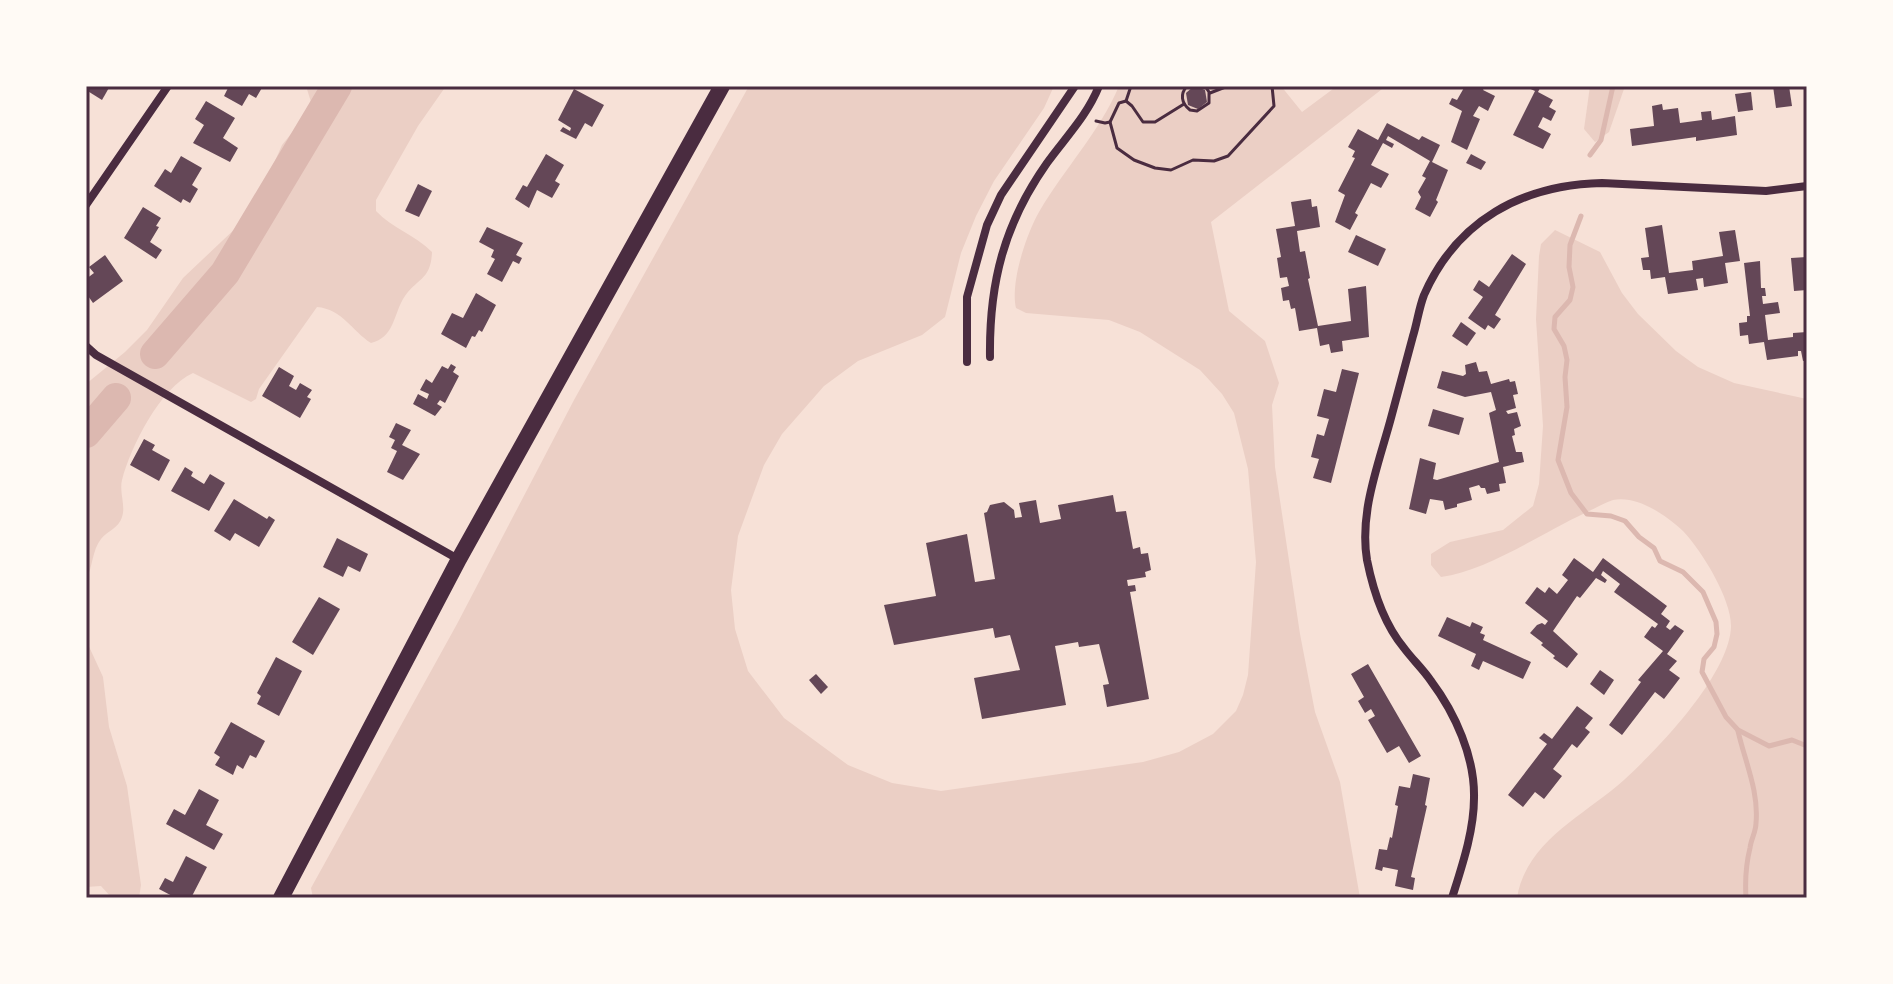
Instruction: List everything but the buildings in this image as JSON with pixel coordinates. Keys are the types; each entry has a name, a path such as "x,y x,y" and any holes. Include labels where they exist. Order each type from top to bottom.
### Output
{"main road":[{"path":"281,898 459,559 722,86"}],"street":[{"path":"86,205 168,86"},
{"path":"967,362 967,297 987,225 1001,195 1075,86"},
{"path":"990,357 990,316 995,275 1004,244 1035,181 1085,113 1099,86"},
{"path":"1452,898 1467,849 1474,798 1467,752 1448,704 1389,625 1373,586 1367,557 1368,506 1423,298 1441,264 1473,227 1492,212 1538,193 1581,184 1766,191 1807,186"},
{"path":"86,346 96,355 459,559"}],"path":[{"path":"1131,86 1126,101 1115,106 1110,122 1117,148 1146,165 1171,170 1193,160 1218,161 1234,150 1272,110 1276,99 1272,86"},
{"path":"1187,86 1182,94 1184,104 1190,110 1201,110 1209,103 1210,93 1205,86"},
{"path":"1210,93 1228,86"},
{"path":"1126,101 1146,123 1157,121 1184,104"},
{"path":"1096,121 1110,122"}],"shaded area":[{"path":"306,86 446,86 418,126 376,200 376,211 382,217 432,252 429,269 403,299 389,331 371,343 340,316 317,307 251,402 193,373 169,391 148,419 132,451 122,480 122,517 98,543 86,580 86,384 147,330 183,278 240,224 268,177 282,145 308,113 311,102"},
{"path":"749,86 1054,86 1044,108 994,181 976,216 961,253 945,317 922,335 858,361 824,386 782,434 764,465 738,536 731,590 735,629 748,671 784,718 848,765 892,783 941,791 1143,762 1179,752 1213,734 1236,711 1248,675 1256,562 1248,469 1234,413 1200,370 1140,332 1109,320 1026,313 1016,308 1015,286 1020,259 1034,222 1049,196 1102,119 1119,86 1281,86 1302,112 1337,86 1386,86 1211,222 1229,311 1265,341 1279,383 1272,405 1275,467 1300,634 1315,712 1340,782 1360,898 313,898 311,888 457,624 574,400"},
{"path":"1590,86 1625,86 1609,132 1595,142 1584,129"},
{"path":"1555,230 1600,252 1622,293 1638,314 1676,351 1698,367 1734,383 1807,399 1807,898 1517,898 1532,860 1545,845 1624,780 1690,710 1718,667 1731,627 1727,603 1707,563 1691,540 1660,513 1632,500 1610,501 1495,559 1459,573 1441,577 1431,565 1431,554 1450,542 1503,530 1533,506 1539,484 1543,426 1536,319 1539,256 1541,244"},
{"path":"86,640 103,677 109,727 127,786 141,885 139,898 112,898 101,886 86,887"}],"waterway":[{"path":"155,354 225,273 337,86"},
{"path":"1590,155 1601,140 1613,86"},
{"path":"1581,216 1570,245 1569,267 1573,287 1570,300 1555,317 1554,329 1564,346 1567,360 1567,407 1558,460 1571,493 1587,514 1625,521 1654,548 1660,561 1683,572 1703,592 1716,622 1717,634 1714,647 1704,659 1702,672 1726,717 1738,730 1769,746 1792,740 1807,746"},
{"path":"86,433 116,398"},
{"path":"1738,731 1756,811 1747,867 1746,898"}]}
